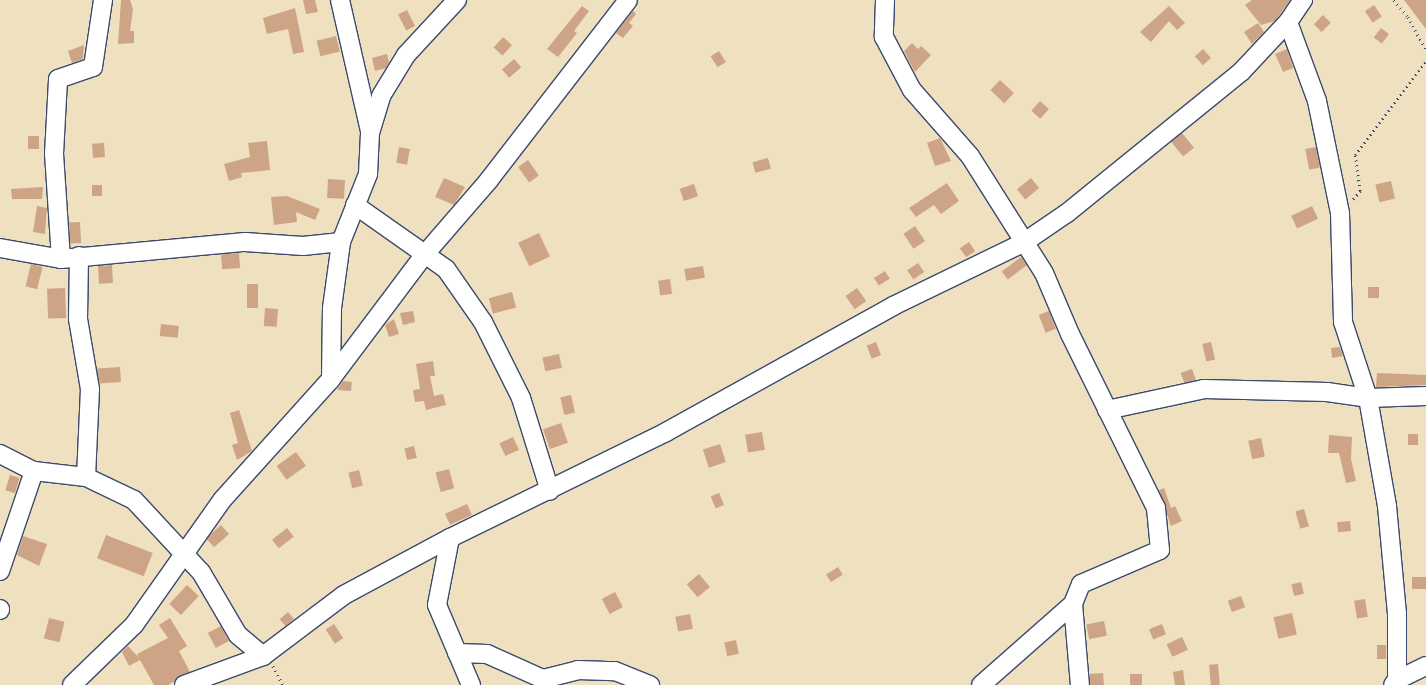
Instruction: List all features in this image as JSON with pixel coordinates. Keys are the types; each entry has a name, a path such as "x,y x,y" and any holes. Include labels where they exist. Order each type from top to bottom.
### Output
{"street":[{"path":"61,259 54,154 58,79 93,67 103,0"},
{"path":"340,0 370,133"},
{"path":"332,380 332,308 341,242 368,174 370,133 381,96 406,55 457,0"},
{"path":"72,685 134,625 223,499 332,380 425,254 489,180 628,0"},
{"path":"885,0 884,37 912,90 970,156 1023,243 1044,273 1107,410 1156,508 1160,550 1081,584 1073,604 1080,685"},
{"path":"184,685 265,655 344,595 450,538 550,491 666,432 893,306 1023,243 1067,213 1241,72 1288,22 1303,0"},
{"path":"1288,22 1317,101 1340,213 1343,322 1368,398 1388,514 1397,614 1395,682 1426,666"},
{"path":"355,206 446,269 483,322 521,398 550,491"},
{"path":"0,248 61,259 245,242 303,246 341,242"},
{"path":"79,256 78,319 90,389 86,477"},
{"path":"1107,410 1204,389 1327,392 1368,398 1426,396"},
{"path":"0,454 34,471 86,477 134,500 186,553 201,572 238,635 265,655"},
{"path":"0,571 34,471"},
{"path":"450,538 438,605 471,685"},
{"path":"981,685 1073,604"},
{"path":"457,653 488,654 543,679 578,670 614,671 650,685"}],"path":[{"path":"1394,0 1408,17 1426,49"},
{"path":"1340,213 1360,191 1355,154 1426,61"},
{"path":"265,655 283,685"}],"building":[{"path":"121,0 130,0 133,9 130,31 134,31 134,43 118,44"},
{"path":"303,0 315,0 318,12 306,14"},
{"path":"1252,0 1290,0 1275,21 1261,25 1245,5"},
{"path":"1404,0 1426,0 1426,29"},
{"path":"1374,5 1382,17 1373,23 1365,11"},
{"path":"582,6 589,11 574,31 577,33 558,57 547,49"},
{"path":"1169,6 1185,23 1177,30 1169,21 1151,42 1140,32"},
{"path":"295,8 304,52 293,54 288,29 267,34 263,18"},
{"path":"407,10 415,26 406,31 398,15"},
{"path":"633,11 636,14 629,23 633,26 623,38 616,33"},
{"path":"1323,15 1331,23 1322,32 1314,24"},
{"path":"1258,23 1264,32 1252,44 1244,32"},
{"path":"1381,28 1389,34 1382,44 1374,38"},
{"path":"336,36 340,52 320,56 317,41"},
{"path":"503,37 512,45 503,55 494,47"},
{"path":"912,43 918,49 921,46 931,55 915,72 904,51"},
{"path":"84,45 83,59 72,63 68,51"},
{"path":"1203,49 1211,58 1203,65 1195,56"},
{"path":"1287,49 1293,68 1283,72 1275,54"},
{"path":"719,51 726,62 717,67 711,56"},
{"path":"387,54 389,62 386,68 375,71 372,58"},
{"path":"514,59 521,67 509,78 502,69"},
{"path":"1000,80 1014,93 1004,103 990,90"},
{"path":"1040,101 1049,109 1040,119 1031,111"},
{"path":"1182,133 1194,148 1183,157 1171,142"},
{"path":"28,136 39,136 39,149 28,149"},
{"path":"940,138 951,161 935,166 927,143"},
{"path":"267,141 270,170 241,173 242,177 229,181 224,164 250,157 248,143"},
{"path":"104,143 105,157 93,158 92,144"},
{"path":"399,147 410,149 407,165 396,163"},
{"path":"1316,147 1320,168 1309,170 1305,149"},
{"path":"768,158 771,169 755,173 753,162"},
{"path":"528,160 539,176 529,182 518,167"},
{"path":"444,178 465,187 454,205 435,197"},
{"path":"1031,178 1039,188 1025,199 1017,189"},
{"path":"328,179 345,180 344,199 327,198"},
{"path":"1391,181 1395,199 1379,202 1375,185"},
{"path":"947,183 959,201 941,214 934,205 916,217 909,208"},
{"path":"694,184 698,196 684,201 680,189"},
{"path":"92,185 102,185 102,196 92,196"},
{"path":"43,187 42,199 12,199 11,189"},
{"path":"287,196 320,209 315,220 296,212 297,222 274,225 271,197"},
{"path":"37,206 47,208 45,234 33,232"},
{"path":"1312,206 1318,219 1297,228 1291,216"},
{"path":"80,222 81,243 70,244 69,223"},
{"path":"915,226 925,241 913,249 903,234"},
{"path":"539,233 550,257 529,266 518,243"},
{"path":"969,242 975,251 966,257 960,248"},
{"path":"239,253 240,268 222,269 221,254"},
{"path":"1021,257 1027,265 1008,279 1002,271"},
{"path":"918,263 924,272 913,279 907,270"},
{"path":"31,264 43,267 37,289 25,286"},
{"path":"112,265 113,283 99,284 98,266"},
{"path":"703,266 705,278 686,281 684,269"},
{"path":"885,271 890,279 879,286 874,278"},
{"path":"670,279 672,294 660,296 658,281"},
{"path":"247,284 258,284 258,308 247,308"},
{"path":"1368,287 1379,287 1379,298 1368,298"},
{"path":"65,288 66,318 48,319 47,289"},
{"path":"857,288 866,301 855,309 846,296"},
{"path":"512,292 516,307 493,314 489,298"},
{"path":"265,308 278,309 277,327 264,326"},
{"path":"413,311 415,322 403,325 400,313"},
{"path":"1049,311 1056,329 1046,333 1039,315"},
{"path":"394,319 399,334 389,337 385,325"},
{"path":"161,324 179,326 178,338 160,336"},
{"path":"876,342 881,355 872,359 867,346"},
{"path":"1211,342 1215,360 1206,362 1202,344"},
{"path":"1340,347 1343,356 1332,358 1331,348"},
{"path":"559,354 562,368 545,371 542,358"},
{"path":"433,361 435,376 430,376 434,396 443,394 446,405 426,410 424,401 415,402 413,390 420,389 416,364"},
{"path":"120,367 121,382 98,384 97,369"},
{"path":"1192,369 1196,380 1185,384 1181,373"},
{"path":"1377,373 1426,375 1426,385 1376,387"},
{"path":"343,381 352,382 351,391 337,390"},
{"path":"571,395 575,413 564,415 560,397"},
{"path":"239,410 252,451 237,460 232,445 238,443 230,413"},
{"path":"561,423 568,443 550,449 543,429"},
{"path":"762,432 765,450 748,452 745,435"},
{"path":"1408,434 1418,434 1418,445 1408,445"},
{"path":"1329,435 1352,437 1351,459 1356,481 1346,483 1339,453 1328,453"},
{"path":"513,437 519,450 505,456 499,443"},
{"path":"1261,438 1265,457 1252,459 1248,441"},
{"path":"720,444 726,462 709,468 703,450"},
{"path":"414,446 417,458 407,460 404,448"},
{"path":"296,452 306,466 287,480 277,466"},
{"path":"449,469 454,488 441,492 435,473"},
{"path":"359,470 363,486 352,488 348,473"},
{"path":"10,475 20,478 15,493 5,490"},
{"path":"1164,488 1171,508 1175,506 1182,521 1171,526 1159,490"},
{"path":"719,493 724,505 716,508 711,497"},
{"path":"467,504 472,515 450,525 445,514"},
{"path":"1304,509 1309,526 1300,529 1295,511"},
{"path":"1350,521 1351,531 1338,532 1337,522"},
{"path":"221,525 229,534 214,547 206,538"},
{"path":"287,528 294,537 279,548 272,540"},
{"path":"106,535 153,553 144,576 97,558"},
{"path":"23,536 47,544 39,566 17,555"},
{"path":"838,567 843,575 831,582 826,574"},
{"path":"699,574 710,587 698,597 687,584"},
{"path":"1412,577 1426,577 1426,589 1412,589"},
{"path":"1301,582 1304,594 1294,596 1291,584"},
{"path":"187,585 199,596 181,615 169,604"},
{"path":"615,592 623,607 610,614 602,599"},
{"path":"1241,596 1245,607 1232,612 1228,601"},
{"path":"1365,599 1368,617 1357,618 1354,601"},
{"path":"288,612 294,619 286,626 280,619"},
{"path":"1292,613 1297,634 1278,639 1273,617"},
{"path":"690,614 693,629 678,632 675,617"},
{"path":"49,618 65,622 59,642 44,638"},
{"path":"170,618 187,646 179,651 190,672 168,685 154,685 140,660 129,666 122,652 128,646 139,658 137,654 168,638 159,625"},
{"path":"1104,621 1107,636 1089,639 1086,624"},
{"path":"334,624 343,638 335,644 326,629"},
{"path":"1162,624 1166,634 1153,639 1149,629"},
{"path":"221,626 229,641 216,648 208,633"},
{"path":"1182,637 1188,650 1173,657 1167,644"},
{"path":"736,640 739,654 727,656 724,642"},
{"path":"1377,645 1386,645 1386,659 1377,659"},
{"path":"1218,664 1220,685 1211,685 1209,665"},
{"path":"1183,670 1185,685 1175,685 1173,672"},
{"path":"1103,673 1104,685 1090,685 1090,674"},
{"path":"1130,674 1142,674 1142,685 1130,685"}]}
